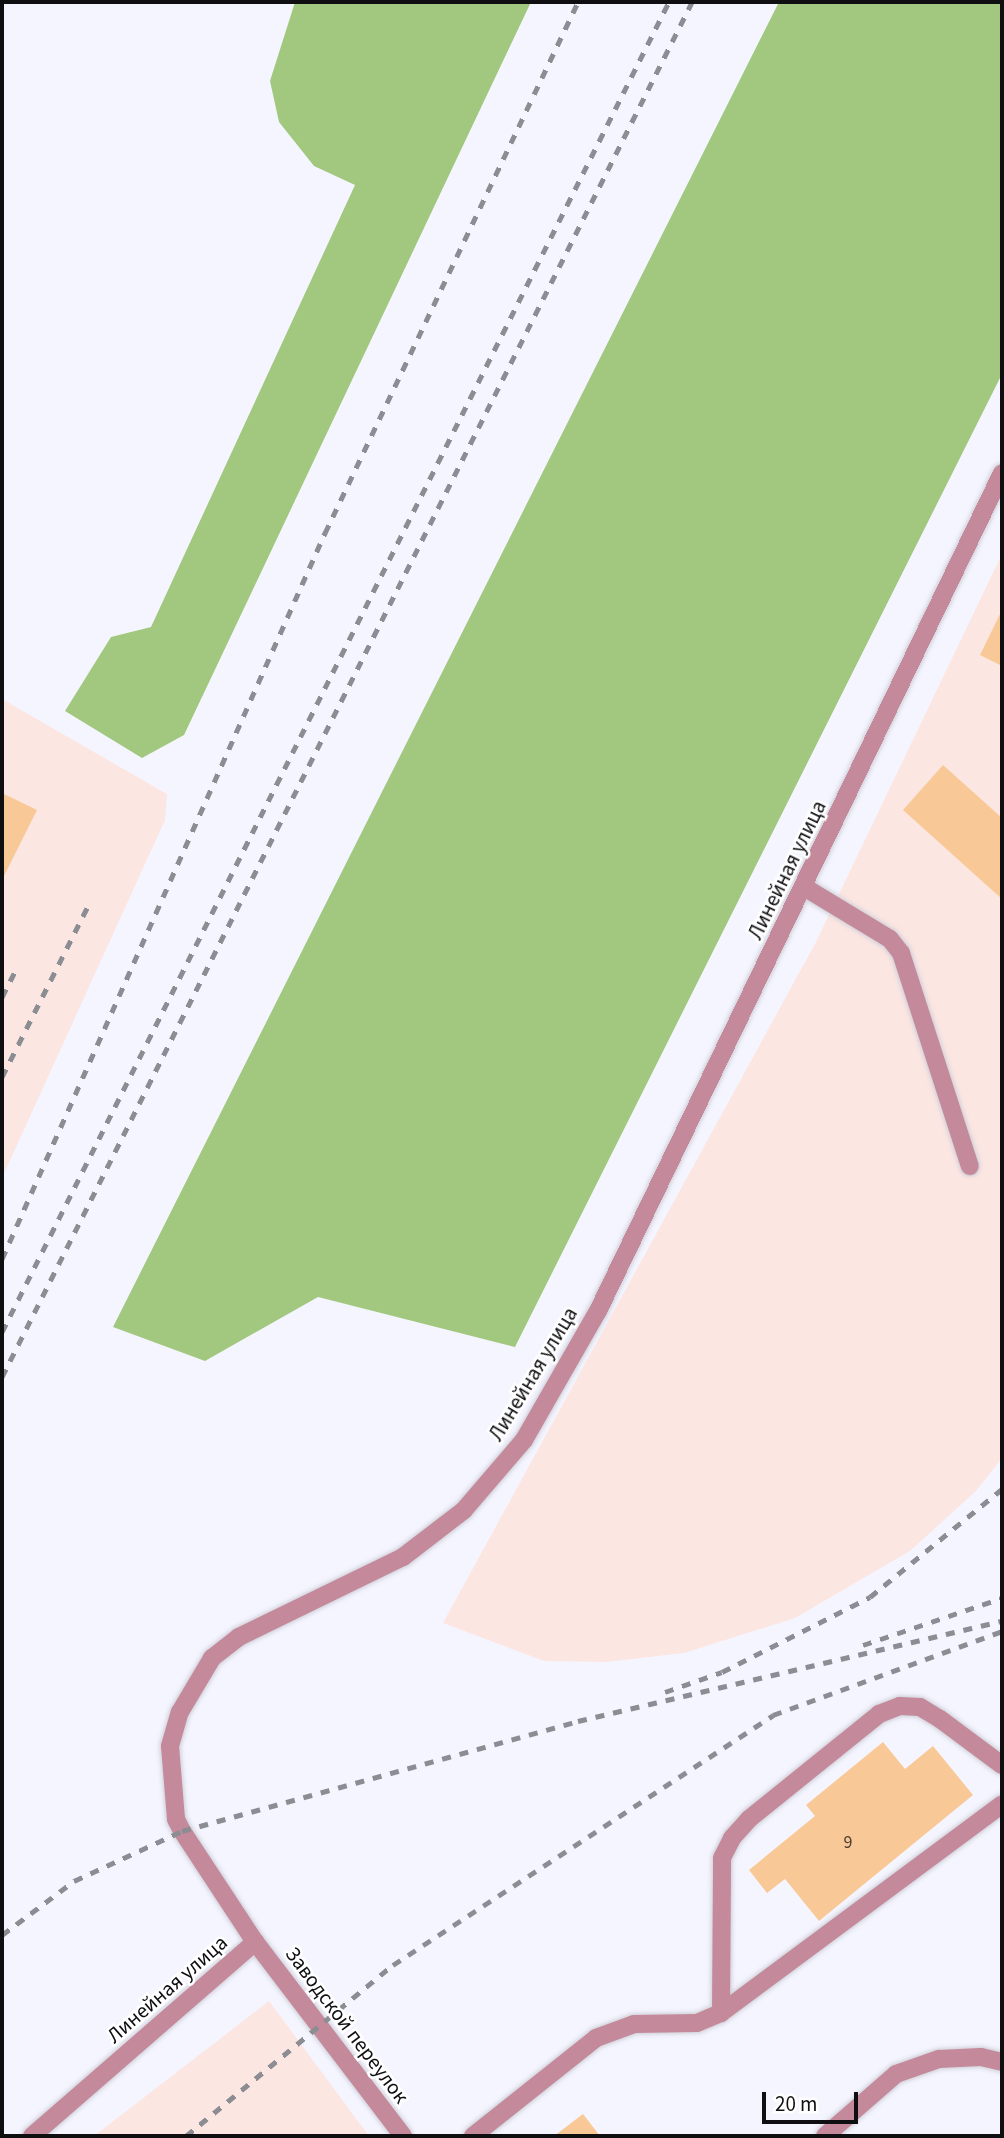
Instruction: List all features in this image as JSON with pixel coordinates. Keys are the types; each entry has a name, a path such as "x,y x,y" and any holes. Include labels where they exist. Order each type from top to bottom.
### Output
{"street":[{"name":"Линейная улица","path":"32,2136 255,1942 176,1819 170,1746 191,1686 212,1658 239,1637 403,1557 464,1510 524,1440 598,1311 1002,473"},
{"path":"804,887 890,939 901,953 970,1166"},
{"path":"721,2013 722,1858 732,1838 750,1819 879,1714 900,1706 920,1707 1002,1765"},
{"path":"473,2136 603,2035 634,2024 697,2023 721,2013 1002,1804"},
{"name":"Заводской переулок","path":"255,1942 403,2136"},
{"path":"825,2136 896,2074 939,2059 981,2057 1002,2062"}],"shaded area":[{"path":"1002,554 1002,1458 976,1491 910,1551 795,1618 684,1653 606,1662 544,1661 443,1623 816,942"},
{"path":"2,699 167,794 165,820 2,1178"},
{"path":"269,2001 369,2136 94,2136"}],"green space":[{"path":"295,2 531,2 184,735 142,758 65,711 111,637 151,627 355,185 314,166 279,122 270,81"},
{"path":"779,2 1002,2 1002,374 515,1347 318,1297 205,1361 113,1327"}],"building":[{"path":"1002,610 1002,666 980,655"},
{"path":"943,765 1002,818 1002,899 903,810"},
{"path":"2,793 37,810 2,880"},
{"path":"883,1742 905,1769 933,1746 973,1795 819,1921 785,1879 767,1893 749,1870 815,1816 806,1805"},
{"path":"583,2114 600,2136 554,2136"}],"railway":[{"path":"2,1259 325,533 578,2"},
{"path":"2,1332 669,2"},
{"path":"2,1377 692,2"},
{"path":"2,1077 88,906"},
{"path":"2,997 16,969"},
{"path":"665,1692 722,1672 870,1597 1002,1489"},
{"path":"863,1645 1002,1598"},
{"path":"2,1935 74,1881 182,1831 578,1721 1002,1621"},
{"path":"186,2136 393,1965 773,1715 1002,1631"}]}
